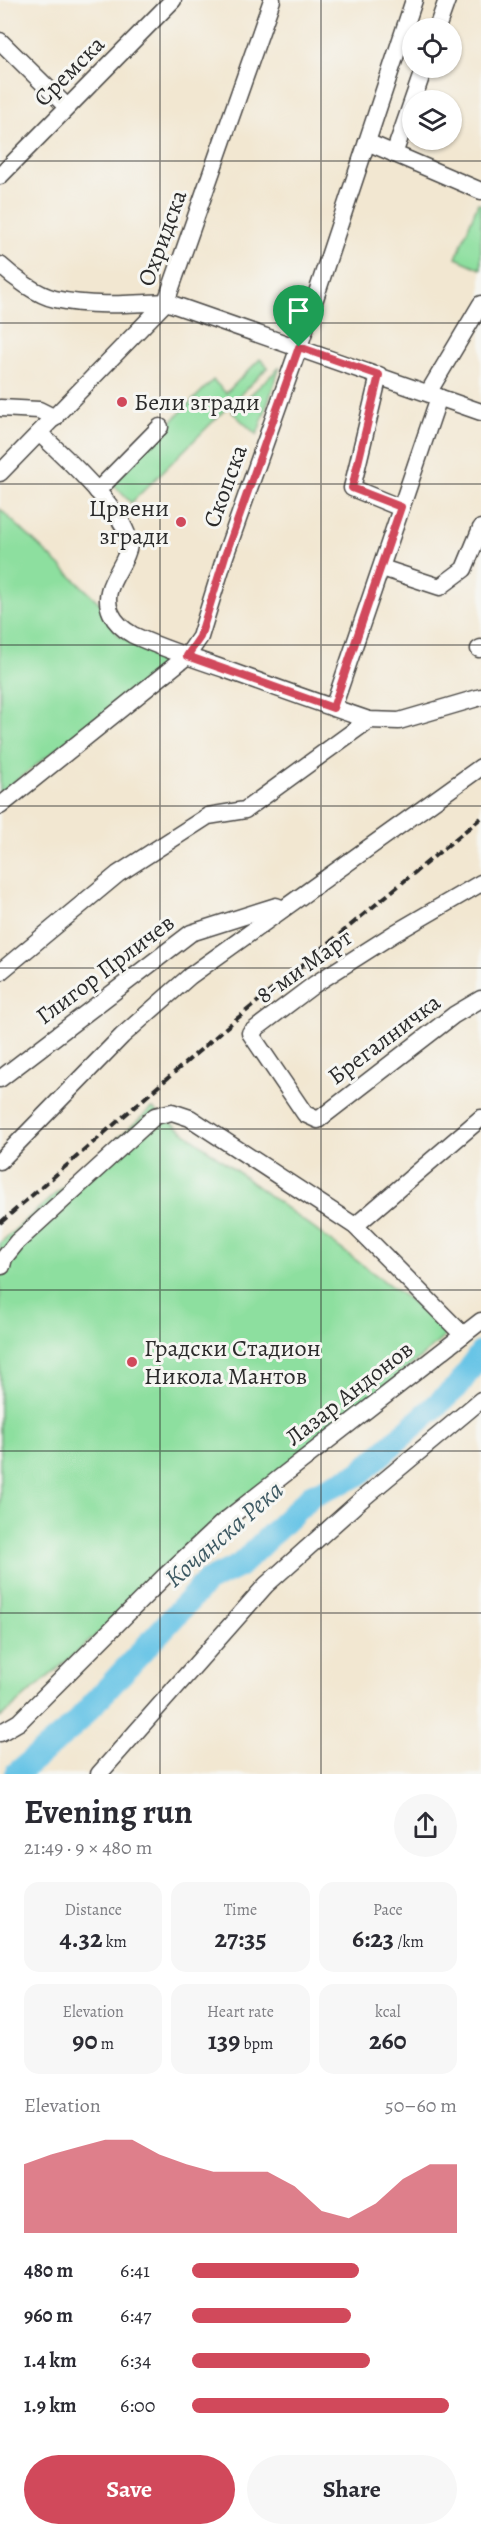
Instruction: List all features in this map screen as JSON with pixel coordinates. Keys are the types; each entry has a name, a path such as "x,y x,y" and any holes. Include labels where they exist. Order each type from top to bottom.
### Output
{"street":[{"name":"Сремска","path":"0,176 173,0"},
{"name":"Охридска","path":"0,473 166,302 272,0"},
{"name":"Скопска","path":"0,806 187,656 202,630 225,556 299,347 414,0"},
{"path":"441,18 447,0"},
{"path":"0,41 67,107"},
{"path":"394,154 421,78"},
{"path":"367,142 481,191"},
{"path":"0,265 13,277 53,299 112,305 166,302 481,412"},
{"path":"333,708 382,568 434,395 481,304"},
{"path":"379,375 352,488 401,507"},
{"path":"0,408 39,410 55,418"},
{"path":"97,491 160,427"},
{"path":"39,433 97,491 126,528 129,541 128,551 109,589 108,600 111,615 132,634 187,656 369,720 399,721 481,697"},
{"path":"382,568 440,587 464,569 481,528"},
{"path":"0,972 118,874 208,816 245,810 369,720"},
{"path":"0,1161 122,1036 190,976 481,767"},
{"name":"8-ми Март","path":"318,1120 305,1114 250,1034 315,984 394,933 481,883"},
{"name":"Глигор Прличев","path":"0,1079 191,933 276,906 283,909"},
{"name":"Брегалничка","path":"318,1120 454,1015 481,999"},
{"path":"2,1266 4,1258 17,1242 145,1124 155,1116 172,1112 190,1118 355,1226 463,1335"},
{"path":"355,1226 481,1118"},
{"name":"Лазар Андонов","path":"0,1732 19,1722 165,1576 222,1523 481,1321"},
{"path":"99,1774 266,1585 361,1500 481,1400"}],"green space":[{"path":"478,203 481,204 481,269 456,258"},
{"path":"260,359 268,367 131,503 111,482 213,380 226,393"},
{"path":"280,367 257,435 232,412"},
{"path":"0,509 106,609 118,635 174,659 0,793"},
{"path":"152,1108 451,1331 0,1718 0,1243"}],"waterway":[{"name":"Кочанска Река","path":"16,1774 71,1728 206,1582 239,1566 311,1496 359,1474 458,1386 481,1353"}],"railway":[{"path":"0,1223 228,1026 481,818"}],"place":[{"name":"Бели згради","path":"122,402"},
{"name":"Црвени згради","path":"181,522"},
{"name":"Градски Стадион Никола Мантов","path":"132,1362"}],"route":[{"path":"299,347 379,375 352,488 401,507 333,708 187,656 200,637 225,556 299,347"}]}
